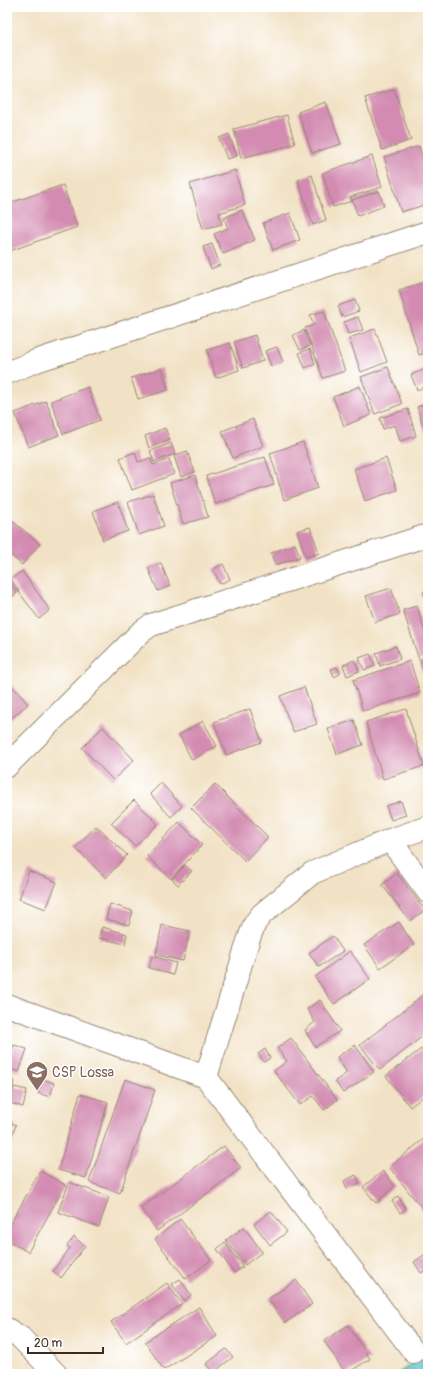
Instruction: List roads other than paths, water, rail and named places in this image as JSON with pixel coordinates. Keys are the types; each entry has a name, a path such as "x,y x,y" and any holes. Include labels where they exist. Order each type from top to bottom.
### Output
{"street":[{"path":"7,373 36,361 428,232"},
{"path":"7,766 141,632 151,625 428,535"},
{"path":"206,1076 249,938 255,923 262,914 312,873 390,840 428,827"},
{"path":"390,840 428,892"},
{"path":"7,1005 206,1076 414,1352"},
{"path":"7,1329 20,1337 56,1374"}],"water":[{"path":"428,1351 428,1374 397,1374"}],"place":[{"name":"CSP Lossa","path":"37,1092"}]}
